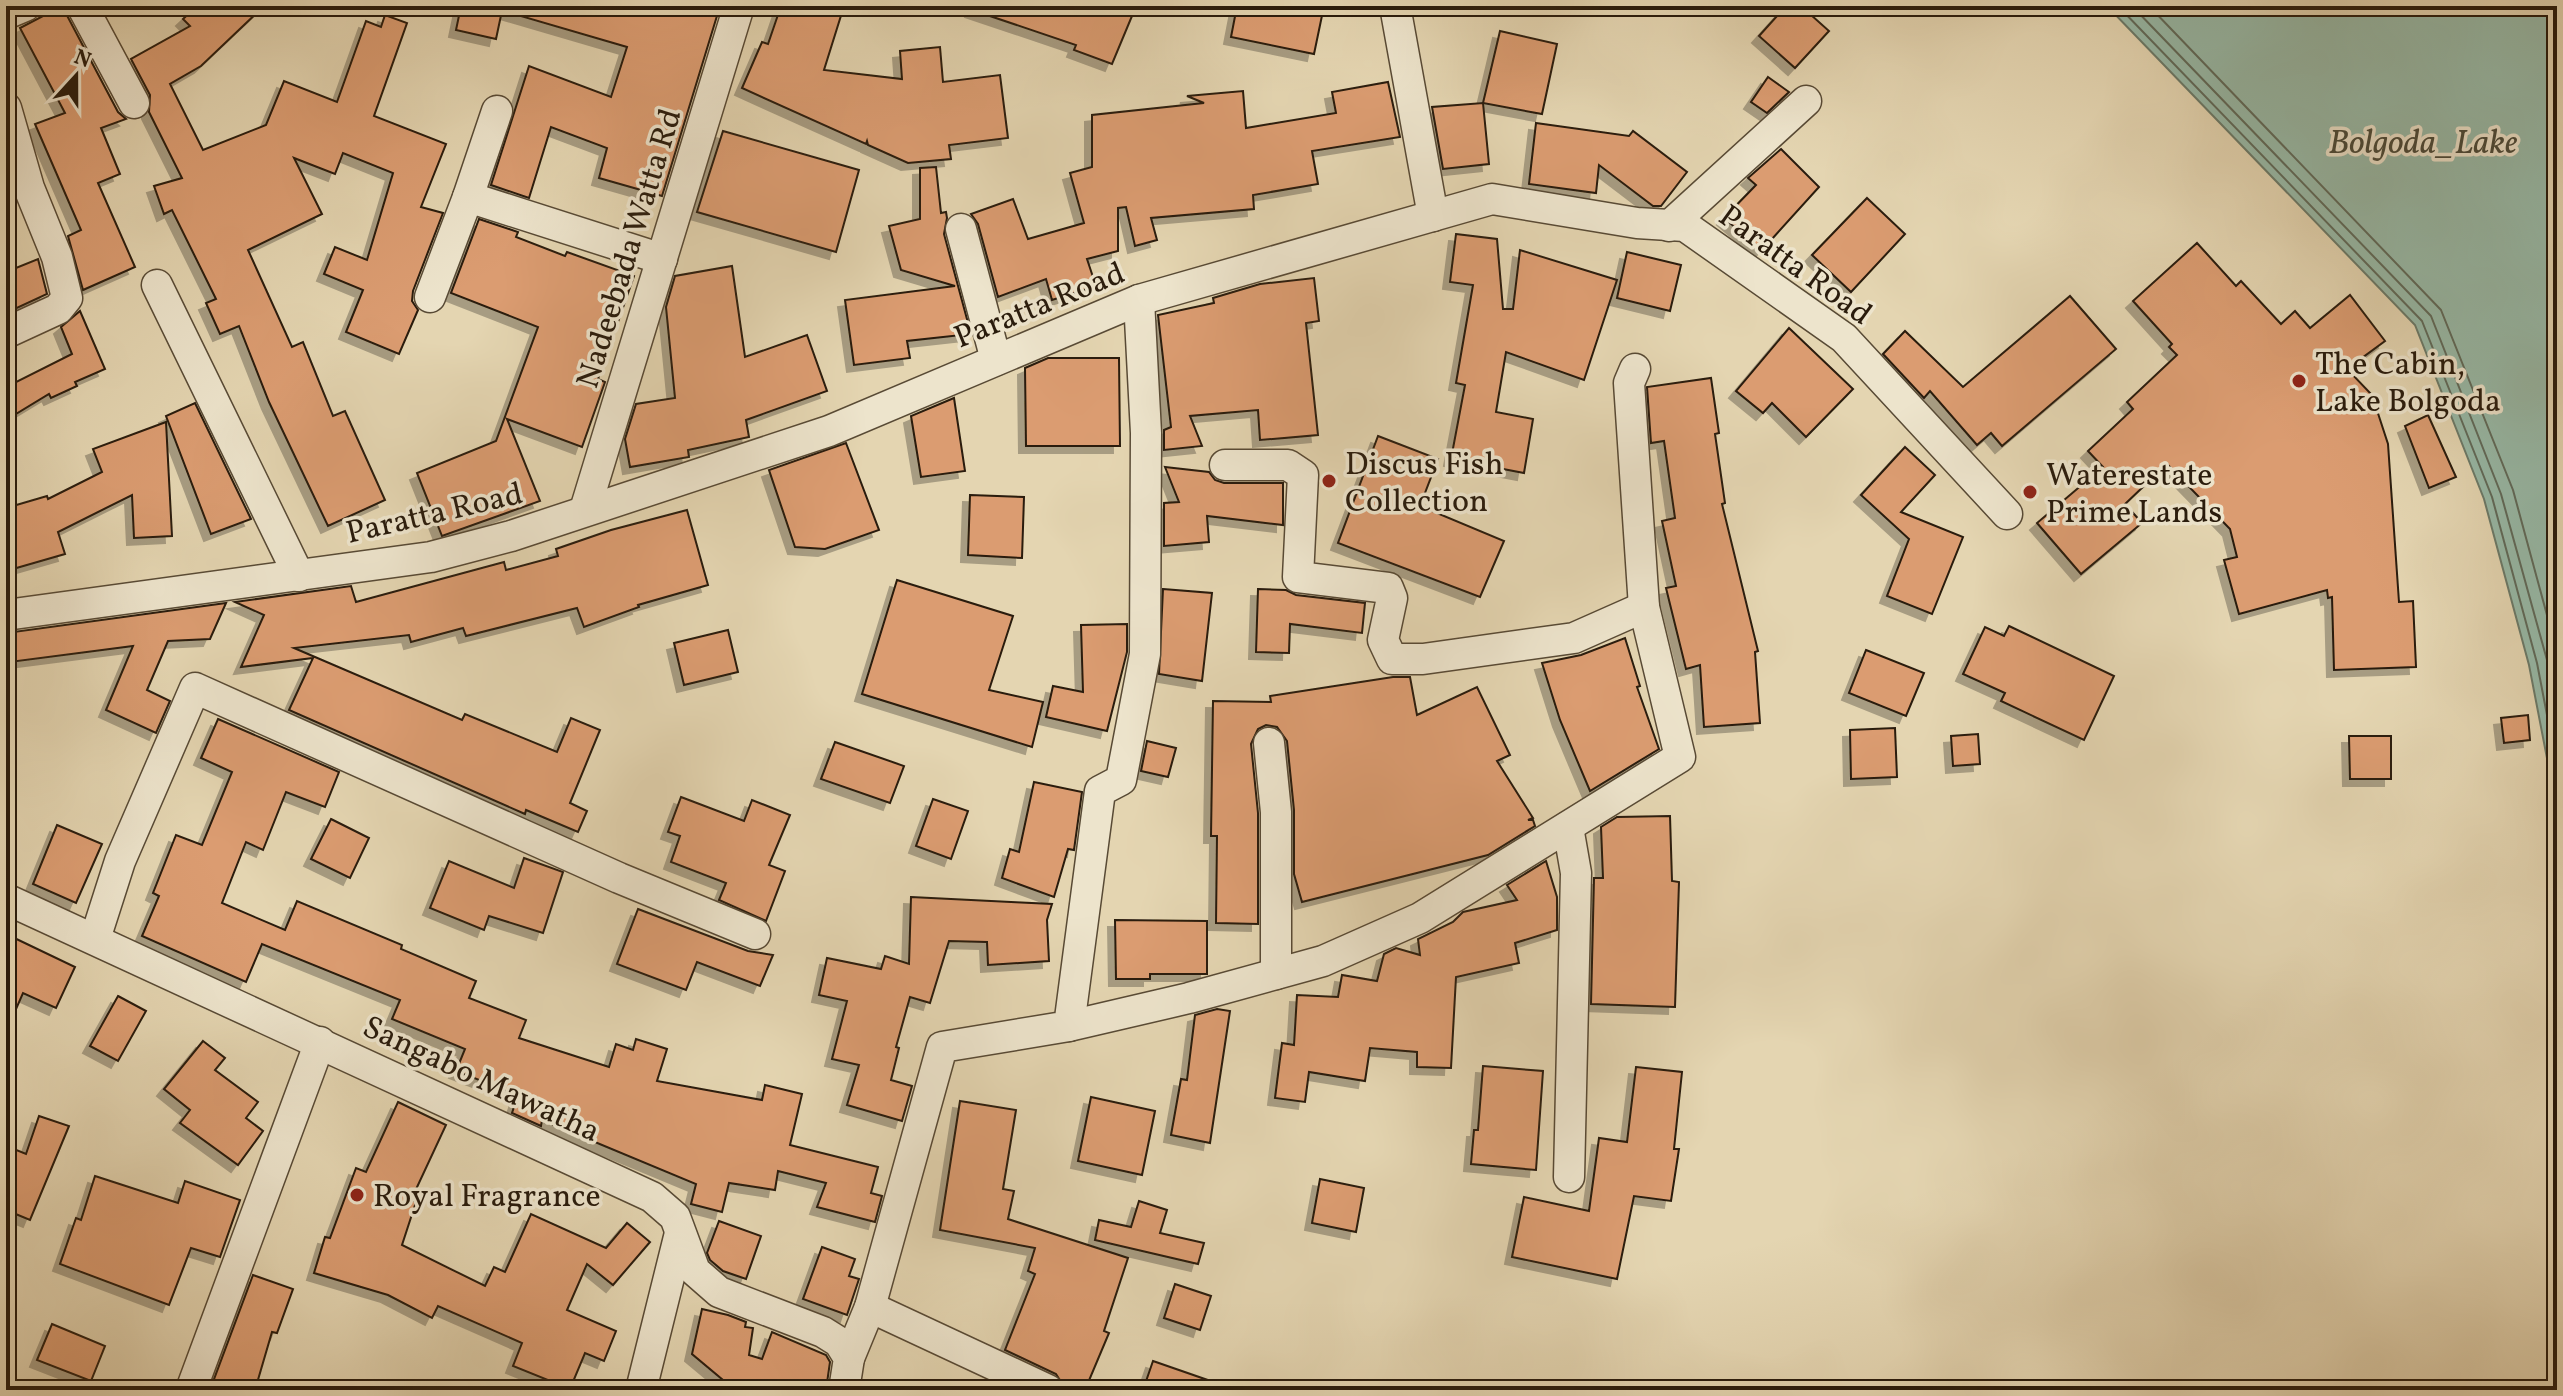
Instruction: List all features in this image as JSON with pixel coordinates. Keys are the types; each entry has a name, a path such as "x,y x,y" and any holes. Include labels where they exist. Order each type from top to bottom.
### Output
{"street":[{"path":"6,14 25,6"},
{"path":"82,6 134,103"},
{"name":"Nadeebada Watta Rd","path":"585,510 739,6"},
{"path":"1395,6 1433,216"},
{"path":"1669,226 1806,101"},
{"path":"6,108 29,188 57,257 67,298 58,309 6,333"},
{"path":"430,297 497,111"},
{"path":"468,197 662,259"},
{"name":"Paratta Road","path":"6,615 431,557 511,536 829,431 1139,300 1492,199 1685,226 1844,338 2007,514"},
{"path":"961,229 996,360"},
{"path":"157,285 299,576"},
{"path":"1069,1026 1100,791 1121,780 1145,654 1146,433 1139,300"},
{"path":"844,1390 849,1358 870,1307 942,1047 1069,1026 1323,961 1420,918 1680,757 1644,607 1629,383 1635,369"},
{"path":"1225,465 1288,465 1303,475 1298,577 1388,588 1392,598 1383,640 1392,659 1423,659 1574,638 1644,607"},
{"path":"95,939 120,861 195,688 605,872 755,934"},
{"path":"1269,743 1276,812 1276,974"},
{"path":"1568,827 1576,873 1569,1177"},
{"name":"Sangabo Mawatha","path":"6,899 652,1197 675,1217 679,1237 695,1271 719,1292 823,1332 839,1342 849,1358"},
{"path":"191,1390 320,1042"},
{"path":"641,1390 679,1237"},
{"path":"870,1307 1048,1390"}],"water":[{"name":"Bolgoda_Lake","path":"2107,6 2557,6 2557,810 2529,665 2484,499 2415,325"}],"building":[{"path":"62,6 118,112 126,119 101,128 120,174 98,183 135,267 83,290 68,236 81,230 35,124 65,113 20,28"},
{"path":"197,6 264,6 201,66 170,84 203,150 266,125 284,81 337,102 366,21 381,27 385,15 407,23 374,116 446,144 421,207 443,213 413,291 412,301 418,310 399,354 346,332 363,290 324,274 335,247 367,260 393,173 343,153 335,174 294,158 322,214 248,250 292,347 303,342 333,416 345,411 385,500 328,526 269,402 239,326 220,334 206,303 216,299 172,210 164,214 154,186 182,178 149,112 150,95 131,59 190,26 183,19"},
{"path":"461,6 503,6 496,39 456,30"},
{"path":"508,6 720,6 662,196 599,178 607,148 551,127 529,198 491,185 529,66 611,97 627,47 507,12"},
{"path":"781,6 844,6 824,70 902,79 900,51 940,47 943,82 1000,75 1008,138 949,145 951,159 908,163 868,145 867,141 866,144 742,88 762,42 768,44"},
{"path":"973,6 1106,6 1132,16 1112,64 1074,50 1076,45 972,10"},
{"path":"1237,6 1324,6 1314,54 1231,37"},
{"path":"1786,6 1801,6 1829,31 1795,68 1759,36"},
{"path":"1500,31 1557,44 1542,114 1483,103"},
{"path":"1768,77 1789,92 1767,113 1751,102"},
{"path":"1388,82 1400,137 1312,151 1318,184 1253,195 1254,209 1151,218 1157,240 1135,246 1126,207 1118,208 1118,251 1087,259 1096,286 1052,300 1046,279 998,297 978,224 971,214 1013,199 1028,239 1084,223 1070,173 1092,167 1092,115 1204,103 1187,96 1243,91 1246,128 1336,113 1332,92"},
{"path":"1483,103 1489,164 1443,169 1432,107"},
{"path":"1536,123 1629,136 1633,131 1687,172 1661,206 1653,206 1599,165 1596,193 1529,184"},
{"path":"723,131 859,170 836,252 697,212"},
{"path":"1781,149 1819,187 1762,250 1724,218 1756,185 1748,178"},
{"path":"936,167 941,213 946,212 947,218 944,234 971,334 907,341 910,358 854,365 845,300 955,286 901,270 889,226 920,219 920,168"},
{"path":"1867,198 1905,234 1851,292 1812,255"},
{"path":"479,219 518,232 516,237 565,256 567,252 634,276 598,379 605,382 582,447 507,419 540,501 442,536 417,473 496,441 538,327 451,293"},
{"path":"1456,234 1497,239 1503,309 1513,309 1520,250 1617,280 1584,380 1506,352 1496,412 1533,419 1524,473 1451,459 1465,385 1456,383 1473,285 1450,282"},
{"path":"2197,243 2236,286 2241,281 2281,324 2295,311 2310,328 2350,295 2385,341 2347,369 2372,395 2388,444 2399,602 2413,601 2416,667 2334,670 2332,597 2328,598 2327,590 2239,614 2224,560 2237,557 2230,529 2167,464 2125,504 2142,523 2081,574 2037,523 2103,467 2088,451 2133,409 2127,402 2177,355 2169,347 2172,344 2133,301"},
{"path":"1627,252 1681,265 1670,311 1617,298"},
{"path":"38,259 47,294 6,313 6,272"},
{"path":"732,266 745,357 807,335 827,391 746,420 749,437 688,450 689,457 630,467 625,439 636,404 675,398 666,307 675,276"},
{"path":"1314,278 1319,321 1306,323 1318,435 1260,440 1258,410 1190,416 1202,446 1164,450 1164,430 1171,427 1158,315 1214,303 1213,298 1260,284"},
{"path":"2070,296 2116,349 2002,446 1991,433 1977,445 1930,391 1924,398 1883,354 1905,331 1963,387"},
{"path":"80,311 105,369 75,382 77,386 51,398 49,394 6,420 6,387 72,354 61,327"},
{"path":"1789,328 1853,389 1806,437 1772,403 1763,413 1736,391"},
{"path":"1048,358 1119,358 1120,446 1026,446 1025,368"},
{"path":"1711,378 1719,433 1715,434 1725,503 1722,504 1758,651 1755,652 1760,723 1704,727 1700,665 1686,669 1666,588 1676,586 1662,521 1675,518 1664,441 1651,443 1647,387"},
{"path":"954,398 965,471 921,477 911,416"},
{"path":"195,403 251,519 211,534 166,416"},
{"path":"2428,415 2456,477 2429,488 2405,426"},
{"path":"166,422 172,536 134,538 132,495 58,532 65,554 13,569 6,546 6,508 47,496 48,499 102,472 93,449"},
{"path":"1378,436 1438,459 1420,506 1504,541 1480,597 1338,543"},
{"path":"846,443 879,530 825,549 795,547 769,470"},
{"path":"1905,447 1935,475 1901,512 1963,537 1932,614 1887,596 1909,539 1861,495"},
{"path":"1165,467 1209,472 1215,480 1224,483 1283,483 1283,525 1207,516 1209,542 1164,546 1164,503 1179,502"},
{"path":"970,495 1024,497 1022,558 968,555"},
{"path":"687,510 708,585 638,605 584,627 577,608 466,636 463,628 411,642 409,635 294,648 462,720 465,714 557,752 571,718 600,730 570,803 587,811 578,832 526,810 525,814 289,710 313,658 241,667 264,615 235,602 351,586 356,602 504,562 506,570 558,556 556,549 611,530"},
{"path":"897,580 1013,616 989,690 1043,702 1032,747 862,694"},
{"path":"1163,589 1212,593 1202,681 1159,674"},
{"path":"1258,589 1286,590 1296,595 1365,603 1362,633 1290,624 1289,653 1256,652"},
{"path":"226,603 210,639 168,641 147,690 170,701 156,733 106,710 133,646 10,662 6,633"},
{"path":"1127,624 1127,652 1107,731 1046,717 1053,686 1083,692 1081,625"},
{"path":"2009,626 2114,676 2084,740 2001,701 2005,693 1963,674 1985,627 2004,636"},
{"path":"728,630 738,672 684,685 674,643"},
{"path":"1625,638 1640,686 1637,687 1659,749 1590,791 1560,720 1542,663 1581,655"},
{"path":"1866,650 1924,673 1906,716 1849,693"},
{"path":"1410,677 1417,715 1477,687 1510,755 1497,761 1533,818 1528,820 1533,820 1535,826 1488,855 1302,902 1294,874 1294,810 1287,741 1277,727 1266,725 1258,729 1251,744 1258,813 1258,924 1216,923 1217,836 1211,836 1213,701 1271,702 1270,696"},
{"path":"2528,715 2530,740 2504,743 2501,718"},
{"path":"218,719 339,772 325,807 286,792 263,850 246,842 222,903 285,930 297,901 402,945 401,949 476,981 469,998 526,1020 519,1038 609,1067 616,1044 633,1050 636,1039 667,1049 657,1081 762,1100 765,1085 802,1094 790,1145 878,1167 871,1193 882,1196 875,1222 817,1207 826,1183 778,1171 775,1190 729,1183 722,1212 691,1204 696,1184 542,1120 541,1126 512,1113 518,1095 456,1071 465,1049 392,1019 400,1000 262,944 246,982 142,936 159,896 153,893 176,835 202,845 232,772 201,758"},
{"path":"1895,728 1897,777 1851,779 1850,730"},
{"path":"1978,734 1980,764 1953,766 1951,736"},
{"path":"2349,736 2391,736 2391,779 2350,779"},
{"path":"1147,741 1176,748 1168,777 1141,771"},
{"path":"835,742 904,766 890,803 821,779"},
{"path":"1034,782 1082,792 1074,850 1068,849 1054,897 1002,878 1010,849 1019,852"},
{"path":"681,797 744,821 752,800 790,815 769,865 785,871 766,921 719,900 726,883 671,862 680,836 668,832"},
{"path":"933,799 968,811 951,859 916,846"},
{"path":"1670,816 1672,881 1679,882 1675,1007 1591,1004 1594,878 1603,878 1601,827 1617,817"},
{"path":"331,819 369,838 350,878 311,859"},
{"path":"57,825 102,844 76,903 33,884"},
{"path":"524,858 563,872 543,933 489,916 484,930 430,908 449,861 514,888"},
{"path":"1546,861 1557,897 1557,930 1515,943 1519,963 1456,977 1451,1068 1417,1067 1417,1052 1370,1048 1365,1081 1309,1072 1305,1102 1275,1098 1282,1043 1294,1045 1297,995 1338,997 1342,975 1377,981 1384,954 1396,948 1420,955 1418,939 1453,922 1463,912 1517,900 1507,885"},
{"path":"911,897 1052,904 1047,920 1049,961 988,965 987,942 949,941 930,1003 910,997 896,1047 899,1048 891,1080 912,1086 902,1121 847,1105 859,1065 832,1059 847,1001 819,995 827,958 881,969 885,956 909,964"},
{"path":"638,909 748,951 773,955 760,986 697,962 686,990 617,964"},
{"path":"1115,920 1207,921 1207,974 1150,974 1150,979 1116,979"},
{"path":"6,934 75,967 56,1008 23,993 6,1032"},
{"path":"118,996 146,1011 118,1061 90,1046"},
{"path":"1217,1009 1230,1011 1210,1143 1171,1135 1181,1079 1187,1080 1195,1015"},
{"path":"203,1041 225,1058 215,1070 258,1102 246,1118 263,1131 238,1165 180,1123 190,1110 164,1089"},
{"path":"1483,1066 1543,1071 1536,1170 1471,1164 1474,1130 1478,1130"},
{"path":"1636,1067 1682,1072 1674,1149 1679,1149 1671,1201 1634,1196 1617,1279 1512,1257 1524,1197 1589,1211 1599,1138 1627,1142"},
{"path":"1091,1097 1155,1111 1142,1175 1078,1161"},
{"path":"960,1101 1016,1110 1003,1189 1014,1191 1008,1219 1128,1258 1104,1331 1109,1333 1085,1390 1066,1390 1056,1374 1005,1350 1035,1274 1028,1271 1035,1248 940,1230"},
{"path":"398,1102 446,1125 411,1200 416,1202 402,1245 485,1286 494,1267 505,1272 531,1214 606,1248 627,1223 650,1242 613,1285 587,1264 567,1310 616,1331 604,1361 585,1353 570,1389 513,1366 522,1343 438,1306 432,1318 388,1295 314,1273 325,1237 330,1238 356,1168 366,1172"},
{"path":"39,1116 69,1126 30,1220 6,1210 6,1169 14,1149 26,1154"},
{"path":"95,1176 178,1203 185,1181 240,1200 220,1257 191,1248 169,1305 60,1264 76,1218 81,1220"},
{"path":"1320,1179 1364,1188 1356,1232 1312,1223"},
{"path":"1139,1201 1167,1210 1160,1233 1204,1243 1198,1264 1095,1240 1099,1220 1131,1227"},
{"path":"719,1221 761,1236 746,1279 723,1271 710,1260 707,1253"},
{"path":"822,1247 855,1259 849,1276 859,1279 847,1315 803,1299"},
{"path":"253,1275 293,1289 277,1333 272,1332 255,1390 210,1390"},
{"path":"1175,1284 1211,1296 1200,1330 1164,1318"},
{"path":"702,1309 728,1315 746,1322 745,1327 753,1328 749,1355 762,1359 772,1332 826,1355 830,1362 826,1390 717,1390 723,1380 692,1354"},
{"path":"52,1324 105,1346 91,1381 37,1360"},
{"path":"1153,1361 1225,1386 1224,1390 1143,1390"}],"place":[{"name":"The Cabin, Lake Bolgoda","path":"2299,381"},
{"name":"Discus Fish Collection","path":"1329,481"},
{"name":"Waterestate Prime Lands","path":"2030,492"},
{"name":"Royal Fragrance","path":"357,1195"}]}
